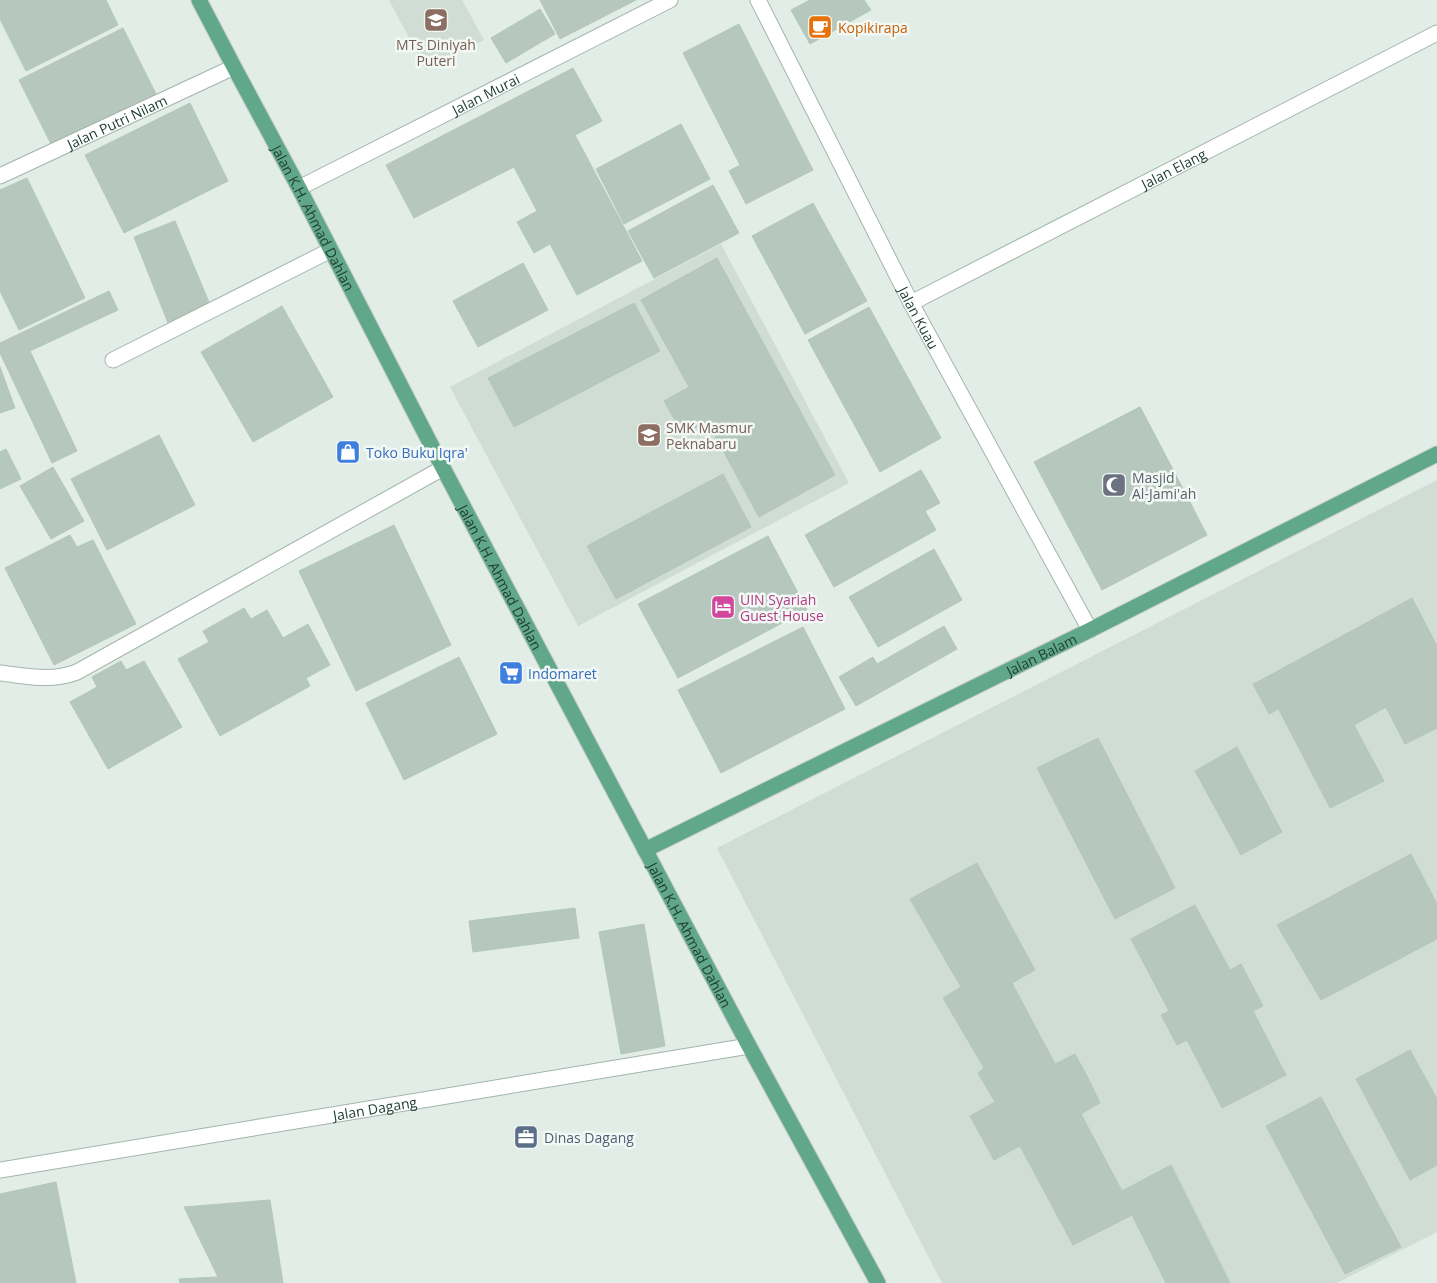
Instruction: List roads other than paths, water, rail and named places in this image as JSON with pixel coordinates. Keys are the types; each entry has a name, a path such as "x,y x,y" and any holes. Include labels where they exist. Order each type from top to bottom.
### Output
{"main road":[{"name":"Jalan K.H. Ahmad Dahlan","path":"200,0 443,468 749,1046 878,1283"},
{"name":"Jalan Balam","path":"645,850 1090,630 1437,454"}],"street":[{"name":"Jalan Murai","path":"299,188 670,0"},
{"name":"Jalan Kuau","path":"758,0 911,303 1090,630"},
{"name":"Jalan Elang","path":"911,303 1437,33"},
{"name":"Jalan Putri Nilam","path":"0,176 234,67"},
{"path":"113,360 331,250"},
{"path":"0,673 48,678 64,677 77,672 443,468"},
{"name":"Jalan Dagang","path":"0,1169 749,1046"}],"place":[{"name":"MTs Diniyah Puteri","path":"436,20"},
{"name":"Kopikirapa","path":"820,27"},
{"name":"SMK Masmur Peknabaru","path":"649,435"},
{"name":"Toko Buku Iqra'","path":"348,452"},
{"name":"Masjid Al-Jami'ah","path":"1114,485"},
{"name":"UIN Syariah Guest House","path":"723,607"},
{"name":"Indomaret","path":"511,673"},
{"name":"Dinas Dagang","path":"526,1137"}]}
